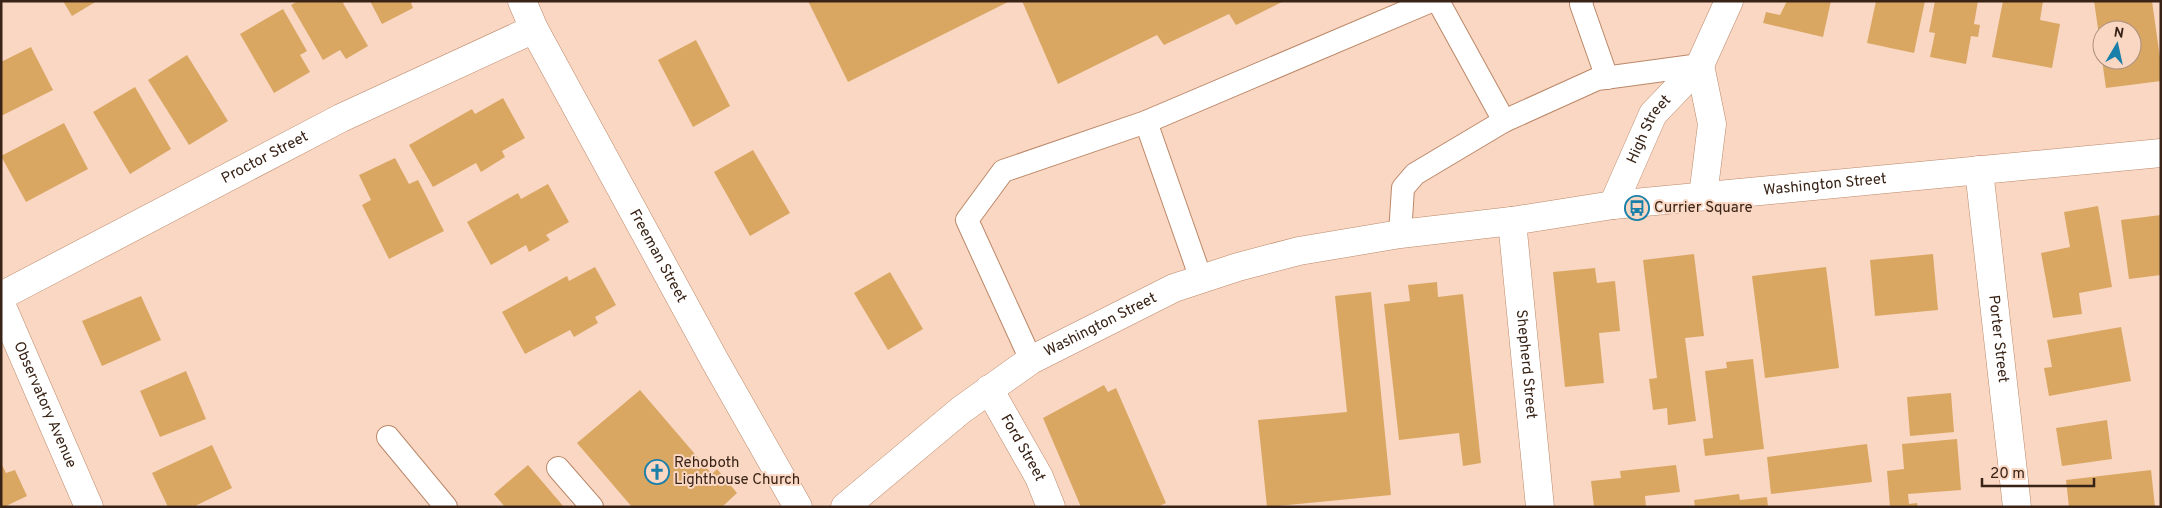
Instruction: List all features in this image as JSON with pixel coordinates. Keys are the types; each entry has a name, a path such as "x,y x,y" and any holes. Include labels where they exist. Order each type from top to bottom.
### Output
{"street":[{"name":"Freeman Street","path":"522,1 534,29 715,361 798,507"},
{"name":"High Street","path":"1613,205 1654,114 1700,65 1729,1"},
{"name":"Proctor Street","path":"1,296 340,118 534,29"},
{"path":"1700,65 1712,124 1703,196"},
{"name":"Washington Street","path":"845,507 961,410 1031,360 1174,288 1238,267 1295,252 1400,234 1512,221 1613,205 2161,153"},
{"name":"Porter Street","path":"1979,170 2017,507"},
{"name":"Shepherd Street","path":"1512,221 1540,507"},
{"name":"Observatory Avenue","path":"1,304 89,507"},
{"name":"Ford Street","path":"990,389 1039,477 1051,507"}],"lane":[{"path":"1031,360 967,220 1003,171 1146,122 1431,1"},
{"path":"1438,1 1504,121"},
{"path":"1582,1 1581,4 1607,78"},
{"path":"1400,234 1403,188 1407,182 1415,174 1504,121 1597,79 1700,65"},
{"path":"1146,122 1201,280"},
{"path":"388,437 446,507"},
{"path":"558,468 592,507"}],"building":[{"path":"63,1 97,1 72,16"},
{"path":"298,1 345,1 343,3 368,46 346,59 340,50 323,60 291,5"},
{"path":"370,1 414,1 411,3 413,8 382,24"},
{"path":"808,1 1010,1 848,82"},
{"path":"1022,1 1284,1 1236,25 1229,14 1164,45 1157,35 1058,84"},
{"path":"1787,1 1831,1 1823,37 1763,23 1766,12 1780,15"},
{"path":"1876,1 1925,1 1914,53 1867,43"},
{"path":"1935,1 1978,1 1974,24 1980,25 1978,37 1971,36 1966,64 1930,57 1935,33 1929,32"},
{"path":"2003,1 2043,1 2040,20 2060,24 2052,68 1992,57"},
{"path":"2094,1 2152,1 2161,65 2161,81 2106,88 2103,70 2142,70 2142,20 2097,20"},
{"path":"283,9 307,51 300,55 310,72 274,93 240,34"},
{"path":"696,40 730,106 693,127 658,60"},
{"path":"31,47 53,90 1,116 1,62"},
{"path":"187,55 228,121 189,145 148,80"},
{"path":"135,87 171,149 130,174 93,112"},
{"path":"503,98 525,138 502,151 505,157 481,172 476,163 433,187 409,145 472,109 475,114"},
{"path":"64,123 88,169 26,202 1,156"},
{"path":"753,150 790,213 750,236 714,172"},
{"path":"395,158 409,184 418,180 444,231 389,259 362,205 371,200 359,175"},
{"path":"548,184 569,222 546,235 550,240 529,252 526,245 491,265 467,222 518,193 521,199"},
{"path":"2098,206 2112,287 2079,293 2082,314 2053,318 2041,253 2070,247 2064,212"},
{"path":"2161,215 2161,275 2129,279 2121,220"},
{"path":"1694,254 1704,336 1685,338 1696,421 1668,425 1667,408 1653,410 1649,379 1657,378 1643,260"},
{"path":"1933,254 1938,310 1875,316 1870,260"},
{"path":"595,267 616,305 595,317 598,323 574,337 570,330 525,354 502,312 567,276 569,281"},
{"path":"1826,267 1839,368 1765,378 1752,276"},
{"path":"1595,268 1597,283 1615,281 1620,331 1599,333 1604,383 1565,387 1553,272"},
{"path":"890,272 923,329 888,350 854,293"},
{"path":"1437,282 1438,297 1463,294 1481,463 1463,466 1459,433 1399,440 1384,304 1410,301 1408,285"},
{"path":"1371,292 1391,495 1267,507 1258,420 1347,412 1335,296"},
{"path":"141,296 161,340 102,366 82,321"},
{"path":"2121,327 2131,381 2049,396 2044,368 2052,367 2047,340"},
{"path":"1753,359 1764,449 1705,456 1703,439 1713,438 1705,371 1727,368 1726,362"},
{"path":"186,371 206,419 160,437 140,391"},
{"path":"1104,385 1108,392 1116,388 1166,503 1157,507 1081,507 1043,418"},
{"path":"640,390 712,474 717,469 737,493 722,507 632,507 577,443"},
{"path":"1951,393 1954,432 1910,436 1907,397"},
{"path":"2107,420 2112,459 2062,466 2056,428"},
{"path":"1957,439 1961,490 1908,494 1909,504 1917,503 1918,507 1890,507 1887,471 1904,469 1902,444"},
{"path":"1867,444 1872,482 1771,494 1767,457"},
{"path":"212,445 232,488 193,507 168,507 152,473"},
{"path":"1,463 6,473 15,470 27,496 4,507 1,507"},
{"path":"528,465 564,507 505,507 494,494"},
{"path":"1676,465 1680,492 1645,496 1646,507 1594,507 1591,481 1621,478 1620,471"},
{"path":"2151,470 2155,507 2069,507 2066,480"},
{"path":"1739,494 1740,500 1767,497 1768,507 1695,507 1694,500"}],"place":[{"name":"Currier Square","path":"1637,208"},
{"name":"Rehoboth Lighthouse Church","path":"657,472"}]}
